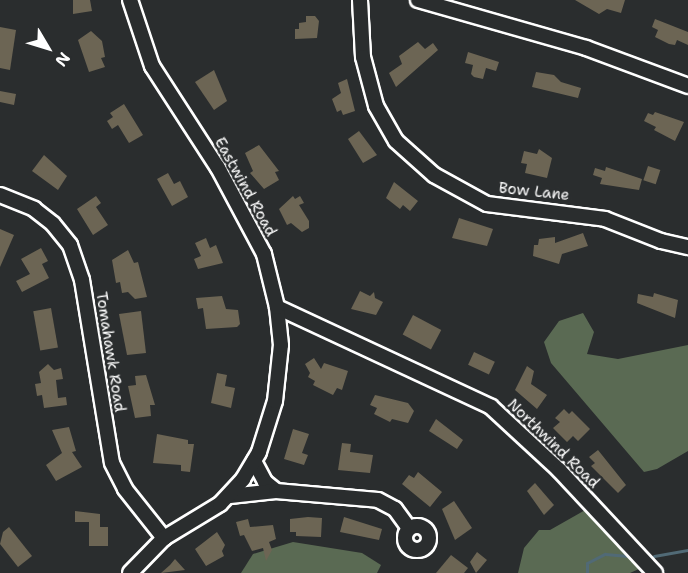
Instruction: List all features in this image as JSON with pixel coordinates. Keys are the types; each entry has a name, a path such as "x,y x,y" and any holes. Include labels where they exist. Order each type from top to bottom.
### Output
{"street":[{"name":"Eastwind Road","path":"130,0 152,66 250,226 269,269 278,307 279,373 272,410 254,461 231,496 164,538 130,573"},
{"name":"Bow Lane","path":"360,0 363,57 376,106 396,141 434,175 487,204 597,217 688,247"},
{"path":"418,0 596,51 688,86"},
{"name":"Tomahawk Road","path":"0,195 34,208 53,224 70,245 82,280 112,463 125,489 164,538"},
{"name":"Northwind Road","path":"278,307 469,394 503,416 655,573"},
{"path":"254,461 265,482 276,490"},
{"path":"231,496 276,490 383,501 395,509 409,528"}],"green space":[{"path":"583,313 594,332 587,354 618,359 688,345 688,451 657,469 644,472 551,363 544,342 559,321"},
{"path":"587,509 641,568 630,573 518,573 524,548 539,530 550,530"},
{"path":"293,542 362,553 381,565 377,573 241,573 253,554"}],"building":[{"path":"73,0 90,0 92,11 73,14"},
{"path":"575,0 625,0 621,13 607,9 599,14"},
{"path":"306,16 315,16 319,21 317,38 295,39 295,29 299,29 299,23 306,22"},
{"path":"655,19 688,32 688,45 677,40 675,45 669,44 655,37 658,30 652,27"},
{"path":"0,27 16,30 10,70 0,68"},
{"path":"91,31 102,41 105,57 101,58 105,67 89,72 78,40"},
{"path":"418,42 425,49 433,43 438,50 396,87 389,73 402,64 399,56"},
{"path":"468,52 499,62 496,71 486,68 483,79 474,77 471,74 473,65 465,63"},
{"path":"214,70 227,101 214,110 195,82"},
{"path":"536,72 554,75 561,82 581,88 578,98 532,87"},
{"path":"347,79 355,111 343,115 341,110 337,112 332,99 341,93 338,83"},
{"path":"0,91 16,94 14,105 0,102"},
{"path":"124,104 143,135 129,143 118,125 112,129 107,121 113,117 110,113"},
{"path":"655,112 684,122 675,141 654,130 656,127 644,121 648,113 653,115"},
{"path":"359,131 377,155 363,163 348,139"},
{"path":"259,145 279,171 275,172 279,180 264,189 250,173 253,171 245,153"},
{"path":"539,149 552,158 547,178 525,173 527,164 521,163 524,151 537,154"},
{"path":"44,155 67,176 58,190 32,171"},
{"path":"648,166 660,170 656,184 643,180"},
{"path":"606,167 642,179 639,190 600,184 602,178 593,175 595,168 605,171"},
{"path":"168,173 174,184 180,181 188,197 172,206 157,179"},
{"path":"394,182 418,201 410,211 403,205 400,209 386,198"},
{"path":"96,196 101,203 96,207 108,225 93,235 77,209"},
{"path":"293,196 295,199 300,196 304,203 299,205 309,221 309,228 302,232 291,223 287,225 279,209"},
{"path":"459,218 493,229 487,246 452,238"},
{"path":"0,229 14,235 0,267"},
{"path":"583,233 588,246 562,254 559,264 533,256 534,245 538,245 539,239 555,237 555,243"},
{"path":"206,238 210,248 216,245 223,263 198,269 194,259 201,256 195,243"},
{"path":"41,248 48,261 42,264 49,278 22,292 16,281 30,274 21,259"},
{"path":"128,250 134,263 138,262 147,297 135,299 128,292 122,293 120,282 116,283 112,260"},
{"path":"360,291 370,296 374,292 375,298 383,302 376,315 351,309"},
{"path":"654,293 678,300 675,318 637,303 638,294 653,297"},
{"path":"222,296 226,309 238,310 240,324 237,327 206,329 203,308 198,309 196,298"},
{"path":"51,308 58,347 40,351 33,311"},
{"path":"141,311 146,353 127,355 119,314"},
{"path":"413,315 441,330 431,349 403,334"},
{"path":"474,352 495,362 489,374 468,365"},
{"path":"314,358 321,369 324,363 348,371 342,390 337,388 333,395 313,385 315,381 308,377 310,373 305,364"},
{"path":"48,364 54,370 61,368 63,379 56,380 58,398 66,397 67,405 44,408 42,395 37,396 35,384 41,383 39,372"},
{"path":"527,366 534,371 531,384 547,395 537,409 515,390"},
{"path":"217,373 227,375 225,386 235,388 231,408 211,403"},
{"path":"146,375 155,405 150,405 151,416 135,418 128,386 136,385 135,376"},
{"path":"375,395 408,403 414,411 408,423 392,419 390,422 374,414 377,408 370,405"},
{"path":"564,409 569,414 572,411 590,429 578,441 573,436 567,442 553,428 560,422 555,418"},
{"path":"436,419 463,440 457,449 429,431"},
{"path":"69,427 76,451 72,452 82,467 56,481 46,465 62,453 52,430"},
{"path":"293,429 309,434 302,453 308,455 304,465 284,459"},
{"path":"157,434 188,440 188,444 194,444 190,472 181,471 181,465 153,463"},
{"path":"342,443 351,444 350,452 373,455 370,473 338,470"},
{"path":"598,450 626,485 618,493 591,466 595,463 589,457"},
{"path":"418,472 442,492 430,507 402,484 409,475 414,478"},
{"path":"535,483 554,505 544,515 527,491"},
{"path":"454,501 472,528 455,540 442,509"},
{"path":"75,511 100,514 100,527 108,527 108,546 89,546 89,522 75,522"},
{"path":"344,517 382,529 379,540 340,532"},
{"path":"322,518 321,537 296,536 296,532 290,532 290,519"},
{"path":"248,519 250,527 273,525 276,539 269,542 272,550 266,561 263,548 252,551 244,535 240,536 236,522"},
{"path":"9,527 32,556 18,567 0,544 3,532"},
{"path":"217,532 225,545 222,551 224,556 206,566 195,549"},
{"path":"477,552 487,560 476,573 470,562"},
{"path":"451,555 468,568 464,573 436,573"},
{"path":"175,559 185,570 161,573 170,565"}],"waterway":[{"path":"654,556 688,550"},
{"path":"587,573 587,563 605,554 628,556"}]}
